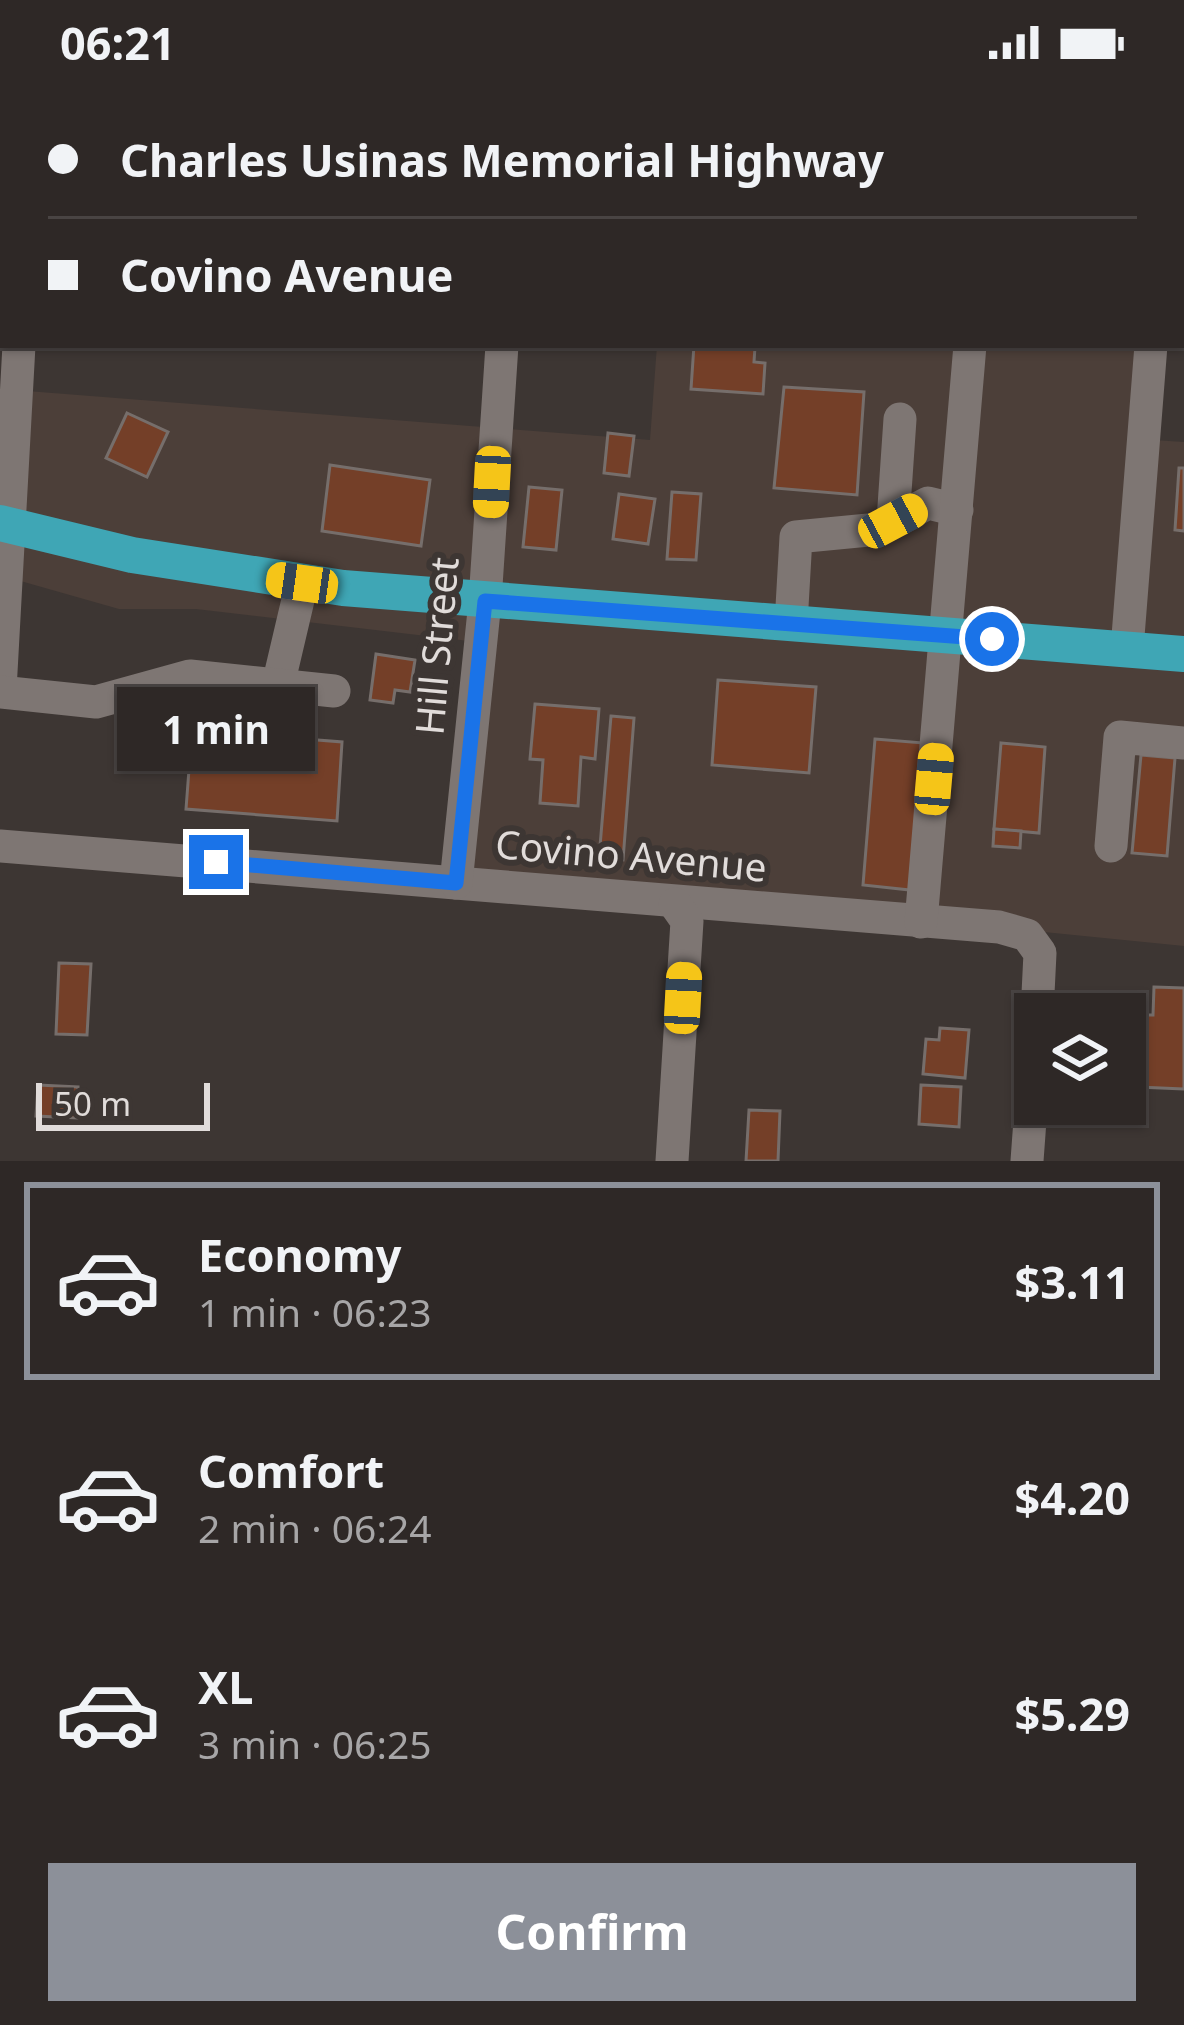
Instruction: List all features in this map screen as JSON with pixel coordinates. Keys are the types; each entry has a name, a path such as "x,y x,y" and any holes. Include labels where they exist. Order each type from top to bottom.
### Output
{"highway":[{"path":"4,524 133,556 302,583 1184,654"}],"street":[{"path":"19,348 4,524 0,691 96,702 190,676 334,691"},
{"name":"Hill Street","path":"456,883 485,601 502,348"},
{"path":"921,922 970,348"},
{"path":"1127,649 1151,348"},
{"path":"893,521 900,419"},
{"path":"791,624 796,537 879,529 928,502 957,510"},
{"path":"278,685 302,583"},
{"path":"1111,846 1120,737 1184,742"},
{"name":"Covino Avenue","path":"0,846 999,927 1027,935 1035,943 1040,953 1038,993"},
{"path":"672,1161 687,921 675,904"},
{"path":"1027,1161 1030,1125"}],"shaded area":[{"path":"657,348 958,348 937,621 498,589 507,429 650,440"},
{"path":"982,348 1139,348 1116,634 960,623"},
{"path":"27,391 483,427 474,587 232,560 20,514"},
{"path":"1153,440 1184,442 1184,640 1139,637"},
{"path":"19,542 472,614 469,641 196,609 119,609 17,580"},
{"path":"495,616 934,648 910,907 470,870"},
{"path":"958,650 1184,668 1184,946 1044,932 1040,925 934,909"}],"building":[{"path":"694,348 755,348 754,362 765,363 763,394 691,389"},
{"path":"784,387 864,392 857,495 774,488"},
{"path":"127,413 168,432 147,477 106,458"},
{"path":"608,433 634,436 629,476 604,473"},
{"path":"330,465 430,480 421,546 322,531"},
{"path":"1179,468 1184,468 1184,531 1175,530"},
{"path":"529,487 562,490 556,550 523,547"},
{"path":"672,492 701,494 696,560 667,559"},
{"path":"619,494 655,499 648,544 613,539"},
{"path":"376,654 415,660 410,692 395,690 393,703 370,700"},
{"path":"718,680 816,687 809,773 712,765"},
{"path":"535,704 599,709 595,759 581,757 578,806 540,803 543,760 530,759"},
{"path":"611,716 634,718 623,860 599,858"},
{"path":"192,730 342,742 337,821 186,809"},
{"path":"875,739 924,743 910,890 863,885"},
{"path":"1001,743 1045,747 1039,833 994,829"},
{"path":"1141,755 1175,758 1167,856 1132,853"},
{"path":"994,829 1021,831 1020,848 993,846"},
{"path":"59,963 91,964 87,1035 56,1034"},
{"path":"1154,987 1184,988 1184,1089 1146,1087 1146,1015 1153,1015"},
{"path":"940,1028 969,1030 965,1078 923,1074 926,1039 939,1040"},
{"path":"38,1085 78,1087 77,1118 36,1116"},
{"path":"921,1085 961,1087 959,1127 919,1124"},
{"path":"749,1110 780,1111 778,1161 746,1161"}],"route":[{"path":"216,862 456,883 485,601 992,639"}]}
